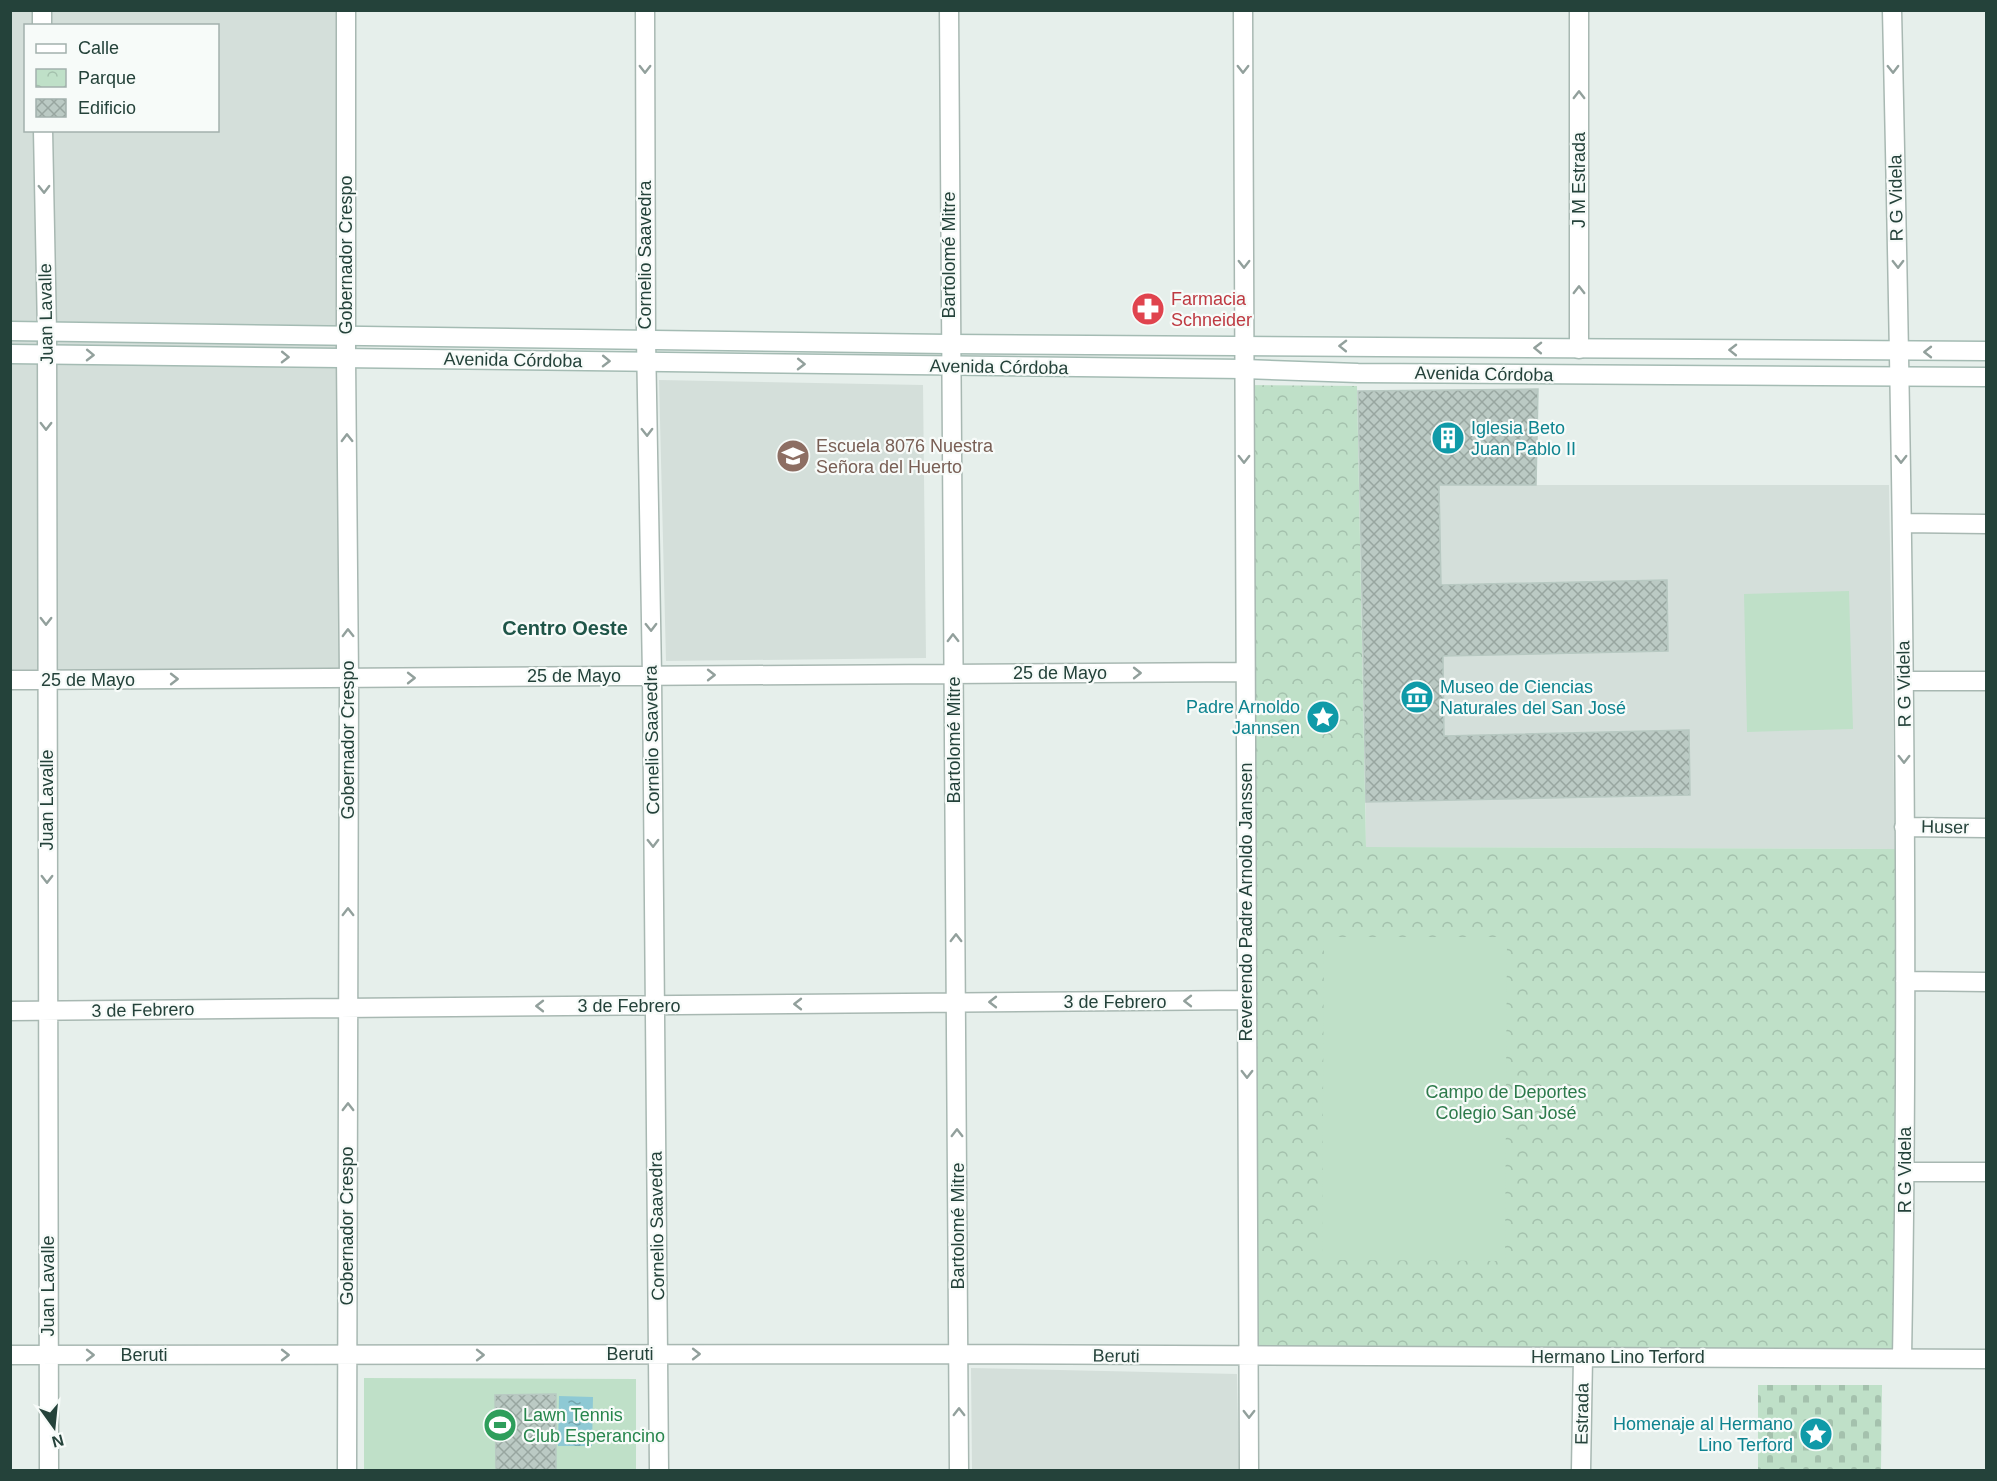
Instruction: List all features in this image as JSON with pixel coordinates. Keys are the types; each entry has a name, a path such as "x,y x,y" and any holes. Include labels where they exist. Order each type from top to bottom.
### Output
{"street":[{"name":"Gobernador Crespo","path":"346,10 349,678 347,1470"},
{"name":"Cornelio Saavedra","path":"645,10 646,362 659,1470"},
{"name":"Bartolomé Mitre","path":"949,10 949,366 954,674 959,1470"},
{"name":"Reverendo Padre Arnoldo Janssen","path":"1243,10 1249,1470"},
{"name":"J M Estrada","path":"1579,10 1579,349"},
{"name":"R G Videla","path":"1892,10 1901,378 1904,681 1906,1172 1902,1358"},
{"name":"Juan Lavalle","path":"44,132 47,332 49,1470"},
{"name":"Avenida Córdoba","path":"10,331 949,344 1986,351"},
{"name":"Avenida Córdoba","path":"10,354 1244,369 1358,373 1986,377"},
{"path":"1902,523 1986,524"},
{"name":"25 de Mayo","path":"10,680 1245,672"},
{"path":"1904,681 1986,681"},
{"name":"Huser","path":"1904,827 1986,828"},
{"path":"1905,981 1986,982"},
{"name":"3 de Febrero","path":"10,1011 1247,1000"},
{"path":"1906,1172 1986,1172"},
{"name":"Beruti","path":"10,1355 959,1354 1248,1357"},
{"name":"Hermano Lino Terford","path":"1248,1357 1986,1359"},
{"name":"Estrada","path":"1581,1470 1583,1357"}],"shaded area":[{"path":"10,11 346,11 349,678 11,680"},
{"name":"Escuela 8076 Nuestra Señora del Huerto","path":"659,380 923,385 926,658 666,661"},
{"path":"1361,485 1889,485 1895,849 1366,847"},
{"path":"971,1368 1237,1374 1239,1470 972,1470"}],"green space":[{"name":"Campo de Deportes Colegio San José","path":"1244,385 1357,386 1366,847 1895,849 1902,1358 1249,1357"},
{"path":"1849,591 1853,729 1747,732 1744,594"},
{"path":"1324,937 1507,937 1505,1261 1322,1260"},
{"name":"Lawn Tennis Club Esperancino","path":"364,1378 636,1379 636,1470 364,1470"},
{"path":"1758,1385 1882,1385 1881,1470 1758,1470"}],"water":[{"path":"559,1396 593,1397 592,1446 558,1446"}],"building":[{"path":"1538,389 1536,485 1439,485 1441,585 1667,580 1668,651 1443,656 1444,736 1689,730 1690,795 1366,802 1358,391"},
{"path":"556,1394 556,1470 496,1470 495,1395"}],"place":[{"name":"Farmacia Schneider","path":"1148,309"},
{"name":"Iglesia Beto Juan Pablo II","path":"1448,438"},
{"name":"Escuela 8076 Nuestra Señora del Huerto","path":"793,456"},
{"name":"Museo de Ciencias Naturales del San José","path":"1417,697"},
{"name":"Padre Arnoldo Jannsen","path":"1323,717"},
{"name":"Lawn Tennis Club Esperancino","path":"500,1425"},
{"name":"Homenaje al Hermano Lino Terford","path":"1816,1434"}],"district":[{"name":"Centro Oeste","path":"565,628"}]}
